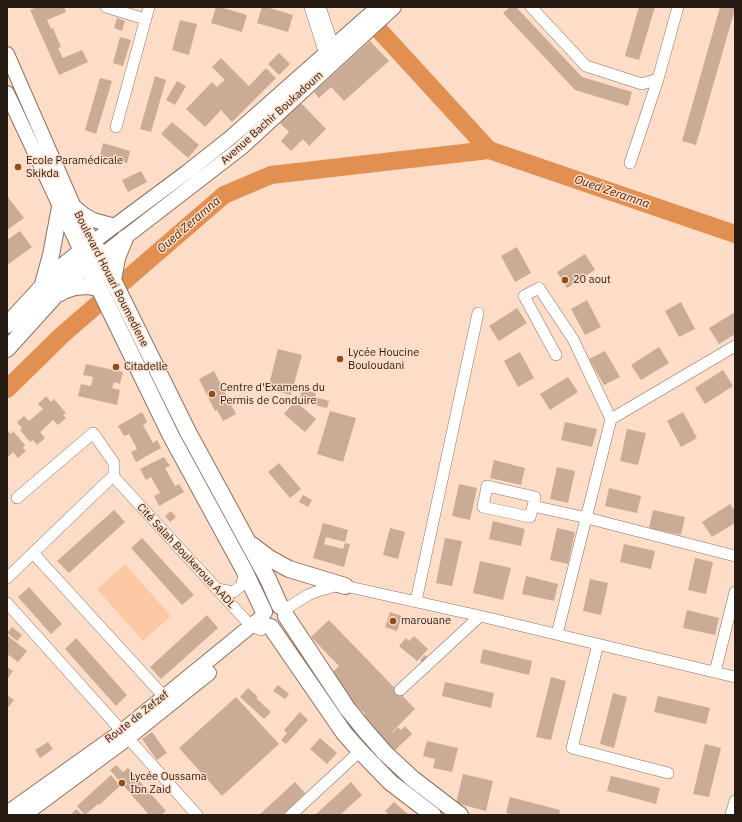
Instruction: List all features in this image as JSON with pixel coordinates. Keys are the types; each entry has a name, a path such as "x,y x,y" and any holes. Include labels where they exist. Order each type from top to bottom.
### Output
{"highway":[{"path":"7,349 50,300 48,292 52,250 67,207"},
{"path":"113,280 120,232"},
{"path":"48,292 65,264 92,250"},
{"name":"Boulevard Houari Boumediene","path":"92,250 88,266 98,288 171,436 246,573 263,623 344,733 390,782 433,815"},
{"name":"Boulevard Houari Boumediene","path":"92,250 113,280 188,432 268,579 283,611 347,708 364,729 385,753 414,779 460,815"},
{"path":"7,325 48,292 63,286 88,266"},
{"path":"48,292 63,291 75,287 87,286 98,288"},
{"path":"245,539 269,558 284,566 345,586"},
{"path":"263,623 268,606 276,604 283,611"}],"main road":[{"name":"Avenue Bachir Boukadoum","path":"92,250 241,148 378,7"},
{"name":"Avenue Bachir Boukadoum","path":"120,232 187,172 230,138 313,64 334,53 394,7"},
{"name":"Boulevard Houari Boumediene","path":"7,54 67,207"},
{"name":"Boulevard Houari Boumediene","path":"7,93 67,207 92,250"},
{"path":"67,207 93,220 104,223 120,232"},
{"name":"Route de Zefzef","path":"24,815 263,623"},
{"name":"Route de Zefzef","path":"7,813 125,734"}],"street":[{"path":"106,7 145,19"},
{"path":"116,127 149,7"},
{"path":"310,7 334,53"},
{"path":"313,64 323,33 320,7"},
{"path":"531,7 586,66 642,84 658,79"},
{"path":"630,163 658,79 678,7"},
{"path":"323,33 334,38 334,53"},
{"path":"556,354 524,296 539,288 573,339 611,419 557,634"},
{"path":"416,601 478,313"},
{"path":"611,419 735,346"},
{"path":"7,578 113,476 114,478 114,463 92,433 17,498"},
{"name":"Cité Salah Boulkeroua AADL","path":"114,478 217,589 263,623"},
{"path":"487,486 535,497 533,506 530,517 483,507 487,486"},
{"path":"533,506 587,518 735,556"},
{"path":"33,553 167,700"},
{"path":"217,589 233,592 241,586 246,573"},
{"path":"283,611 308,595 335,586 345,586 416,601 735,677"},
{"path":"715,672 735,592"},
{"path":"7,604 197,815"},
{"path":"400,690 480,616"},
{"path":"598,644 572,748 668,773"},
{"path":"291,815 360,751"},
{"path":"731,815 735,800"}],"shaded area":[{"path":"125,564 171,616 143,641 97,589"}],"building":[{"path":"37,7 64,7 66,12 47,20 51,29 53,28 61,47 58,48 63,58 82,50 88,62 59,75 30,10"},
{"path":"216,7 247,15 242,32 211,23"},
{"path":"262,7 293,15 288,32 257,23"},
{"path":"510,7 516,7 582,77 632,92 628,106 575,90 503,13"},
{"path":"639,7 655,7 639,60 625,56"},
{"path":"720,7 735,7 735,9 696,145 682,141"},
{"path":"117,18 125,21 122,31 114,28"},
{"path":"180,20 197,24 189,55 172,50"},
{"path":"120,37 131,40 123,66 113,63"},
{"path":"370,41 389,61 344,101 331,87 319,98 314,92"},
{"path":"279,53 290,64 279,75 268,64"},
{"path":"221,58 249,86 266,68 276,78 232,122 221,110 205,127 186,109 212,82 217,87 225,80 212,67"},
{"path":"155,76 166,80 151,132 140,129"},
{"path":"100,78 112,81 96,134 85,130"},
{"path":"177,81 186,86 175,105 166,100"},
{"path":"301,103 326,129 309,146 303,139 291,151 281,141 289,132 280,123"},
{"path":"172,122 199,145 188,158 161,134"},
{"path":"103,143 130,151 127,163 100,156"},
{"path":"141,171 147,182 128,192 122,180"},
{"path":"7,196 24,218 7,230"},
{"path":"20,231 32,247 7,265 7,240"},
{"path":"517,247 531,273 515,282 501,256"},
{"path":"585,254 595,270 567,288 557,272"},
{"path":"587,300 601,327 585,335 571,309"},
{"path":"681,302 695,329 679,337 665,311"},
{"path":"517,308 527,323 499,341 489,326"},
{"path":"735,312 735,334 719,344 709,328"},
{"path":"659,347 669,363 641,380 631,365"},
{"path":"278,349 302,355 291,395 268,389"},
{"path":"605,351 620,377 604,385 589,359"},
{"path":"520,352 534,378 518,387 504,361"},
{"path":"86,364 123,372 120,384 114,382 112,388 120,390 117,405 78,396 81,384 91,386 93,377 83,375"},
{"path":"723,370 733,386 705,404 695,388"},
{"path":"214,371 236,414 223,421 217,410 215,411 199,379"},
{"path":"568,377 578,392 550,410 540,394"},
{"path":"302,390 316,393 315,397 329,401 327,408 299,401"},
{"path":"46,396 51,402 54,399 66,413 63,415 66,418 58,425 53,420 40,432 45,438 37,445 33,440 30,442 20,430 22,428 17,422 24,416 29,421 43,409 38,404"},
{"path":"295,401 316,419 305,432 284,414"},
{"path":"330,411 356,418 343,462 317,454"},
{"path":"142,412 147,422 143,425 153,443 157,440 161,448 136,462 131,452 137,449 129,434 124,436 118,426"},
{"path":"683,412 697,438 681,447 667,421"},
{"path":"565,422 597,429 592,447 561,440"},
{"path":"627,429 646,433 638,465 620,461"},
{"path":"7,430 11,434 13,431 25,445 23,448 26,451 18,458 13,452 7,458"},
{"path":"164,457 170,466 165,468 175,486 179,484 184,492 159,506 154,496 160,493 151,477 146,480 140,469"},
{"path":"494,460 525,468 521,485 490,478"},
{"path":"279,463 301,489 290,498 268,472"},
{"path":"557,467 575,471 568,503 550,499"},
{"path":"459,484 477,488 470,520 452,516"},
{"path":"609,488 641,496 637,513 605,506"},
{"path":"303,495 312,500 308,507 299,502"},
{"path":"730,504 735,511 735,523 712,537 702,522"},
{"path":"114,510 125,522 69,573 57,561"},
{"path":"653,510 685,517 681,535 649,528"},
{"path":"171,511 176,517 170,522 165,516"},
{"path":"493,521 525,529 521,546 489,539"},
{"path":"323,523 348,530 345,542 326,537 324,544 343,549 345,543 350,544 344,567 313,558"},
{"path":"390,528 405,532 398,559 383,555"},
{"path":"557,528 575,532 568,564 550,560"},
{"path":"142,538 194,595 182,605 131,548"},
{"path":"445,538 462,541 452,586 436,583"},
{"path":"624,544 655,551 651,569 620,562"},
{"path":"695,558 713,562 706,594 688,590"},
{"path":"480,561 511,568 503,600 473,593"},
{"path":"526,576 558,584 554,601 522,594"},
{"path":"590,579 608,583 601,615 583,611"},
{"path":"29,587 62,624 51,634 18,597"},
{"path":"687,610 719,618 715,635 683,628"},
{"name":"marouane","path":"390,612 402,616 397,631 385,627"},
{"path":"207,615 218,628 161,679 150,667"},
{"path":"329,620 415,709 392,732 398,727 401,730 405,726 412,734 391,754 358,720 365,714 325,673 330,668 333,672 339,666 311,637"},
{"path":"12,627 22,635 17,641 7,633"},
{"path":"7,635 27,651 18,662 9,655 7,657"},
{"path":"414,636 428,649 417,661 399,646 406,638 409,641"},
{"path":"76,638 127,695 116,706 65,649"},
{"path":"483,649 532,661 529,675 480,663"},
{"path":"425,655 431,661 427,666 420,660"},
{"path":"7,667 13,671 8,678 7,678"},
{"path":"551,677 566,681 551,740 536,737"},
{"path":"445,682 494,693 491,708 442,696"},
{"path":"278,685 289,694 285,699 273,691"},
{"path":"248,688 271,712 264,719 240,697"},
{"path":"613,693 627,697 614,748 600,744"},
{"path":"7,695 14,700 7,709"},
{"path":"658,696 710,708 706,724 654,712"},
{"path":"236,697 279,744 222,796 179,748"},
{"path":"300,712 308,720 286,744 281,740 287,733 284,730"},
{"path":"152,732 167,753 157,760 142,739"},
{"path":"320,738 337,753 327,764 310,749"},
{"path":"427,741 458,748 452,772 433,768 435,759 423,756"},
{"path":"48,742 53,749 40,758 35,750"},
{"path":"705,744 721,748 709,797 693,794"},
{"path":"116,765 123,772 128,768 166,811 161,815 149,815 110,770"},
{"path":"463,774 493,781 486,811 456,803"},
{"path":"111,775 120,786 99,805 98,804 85,815 77,806"},
{"path":"611,776 660,788 656,804 607,791"},
{"path":"295,782 305,793 283,815 259,815"},
{"path":"351,782 362,795 340,815 315,815"},
{"path":"510,797 560,810 559,815 516,815 506,813"},
{"path":"394,802 409,815 389,815 385,811"},
{"path":"76,809 83,815 74,815 72,813"}],"waterway":[{"name":"Oued Zeramna","path":"379,30 489,150 735,234"},
{"name":"Oued Zeramna","path":"7,389 62,335 224,195 271,175 489,150"}],"place":[{"name":"Ecole Paramédicale Skikda","path":"18,167"},
{"name":"20 aout","path":"565,280"},
{"name":"Lycée Houcine Bouloudani","path":"340,359"},
{"name":"Citadelle","path":"116,367"},
{"name":"Centre d'Examens du Permis de Conduire","path":"212,394"},
{"name":"marouane","path":"393,621"},
{"name":"Lycée Oussama Ibn Zaid","path":"122,783"}]}
